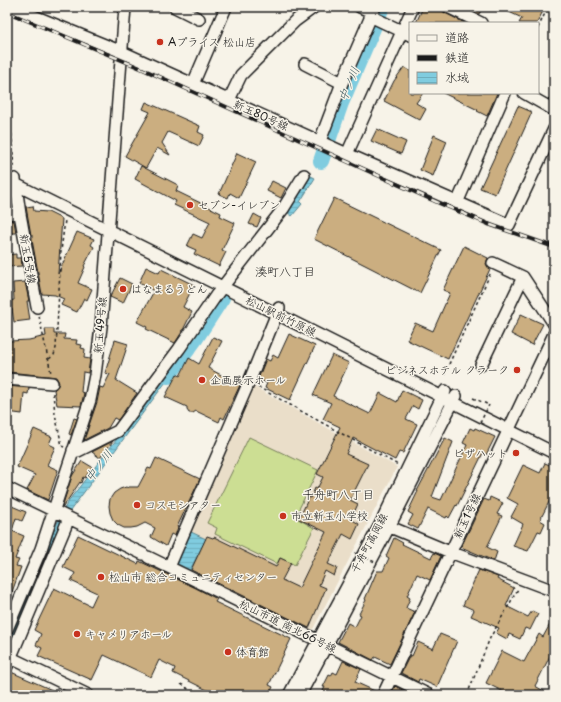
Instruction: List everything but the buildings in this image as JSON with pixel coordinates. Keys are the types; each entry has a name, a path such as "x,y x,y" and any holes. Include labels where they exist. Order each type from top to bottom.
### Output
{"street":[{"name":"新玉80号線","path":"12,7 122,52 347,154 509,225 554,129"},
{"name":"新玉49号線","path":"7,629 41,549 63,516 73,450 90,400 95,375 101,327 125,7"},
{"path":"175,7 199,19"},
{"path":"193,84 226,7"},
{"path":"229,100 241,75 294,21 314,7"},
{"path":"360,7 406,34"},
{"path":"409,22 413,7"},
{"path":"448,7 479,22"},
{"path":"325,144 342,83 374,15"},
{"path":"347,154 406,34 409,22"},
{"path":"305,64 342,83"},
{"path":"457,203 505,94"},
{"path":"526,94 554,110"},
{"path":"73,450 78,451 118,431 225,284 283,209 304,175"},
{"name":"松山駅前竹原線","path":"11,178 449,396 510,427 554,453"},
{"name":"松山駅前竹原線","path":"11,178 66,210 108,226"},
{"name":"新玉5号線","path":"11,178 20,214 37,307"},
{"path":"7,213 20,214"},
{"path":"494,264 522,277 554,324"},
{"path":"481,365 522,277"},
{"path":"169,567 249,382 278,310"},
{"name":"新玉1号線","path":"383,695 554,334"},
{"path":"7,379 52,383"},
{"name":"千舟町高岡線","path":"289,695 322,643 385,524 449,396"},
{"name":"松山駅前竹原線","path":"510,427 554,445"},
{"name":"松山市道 南北66号線","path":"7,488 429,695"},
{"path":"63,516 67,523 8,659 88,695"},
{"path":"385,524 450,552 554,591"},
{"name":"千舟町高岡線","path":"300,695 322,643"}],"path":[{"path":"539,26 548,7"},
{"path":"7,68 11,178"},
{"path":"49,359 54,355 56,348 61,251 66,210"},
{"path":"444,375 494,264"},
{"path":"249,382 400,466"},
{"path":"473,398 489,405 480,423"},
{"path":"355,553 375,562"},
{"path":"467,695 490,638 523,579"},
{"path":"181,684 198,695"},
{"path":"186,695 187,687"}],"shaded area":[{"name":"市立新玉小学校","path":"251,385 397,467 313,629 306,630 236,597 237,594 231,591 228,592 173,565"}],"green space":[{"path":"249,437 318,470 295,517 314,528 295,565 280,558 277,564 215,534 217,528 207,523"}],"water":[{"path":"309,175 315,178 300,202 302,204 292,216 287,212"},
{"path":"219,297 225,299 192,347 187,344"},
{"path":"178,356 183,359 67,515 62,512 70,499 120,435"},
{"path":"59,519 64,522 11,649 7,647 7,644"},
{"path":"191,532 206,539 190,570 176,563"}],"waterway":[{"name":"中ノ川","path":"321,161 341,103 382,7"},
{"name":"中ノ川","path":"168,376 196,338 222,298"}],"railway":[{"path":"7,12 138,67 439,203 488,224 554,247"}],"place":[{"name":"Aプライス 松山店","path":"160,42"},
{"name":"セブン-イレブン","path":"190,205"},
{"name":"はなまるうどん","path":"123,289"},
{"name":"ビジネスホテル クラーク","path":"517,370"},
{"name":"企画展示ホール","path":"202,380"},
{"name":"ピザハット","path":"516,453"},
{"name":"コスモシアター","path":"137,505"},
{"name":"市立新玉小学校","path":"283,516"},
{"name":"松山市 総合コミュニティセンター","path":"101,577"},
{"name":"キャメリアホール","path":"77,634"},
{"name":"体育館","path":"228,652"}],"district":[{"name":"湊町八丁目","path":"285,272"},
{"name":"千舟町八丁目","path":"338,495"}]}
